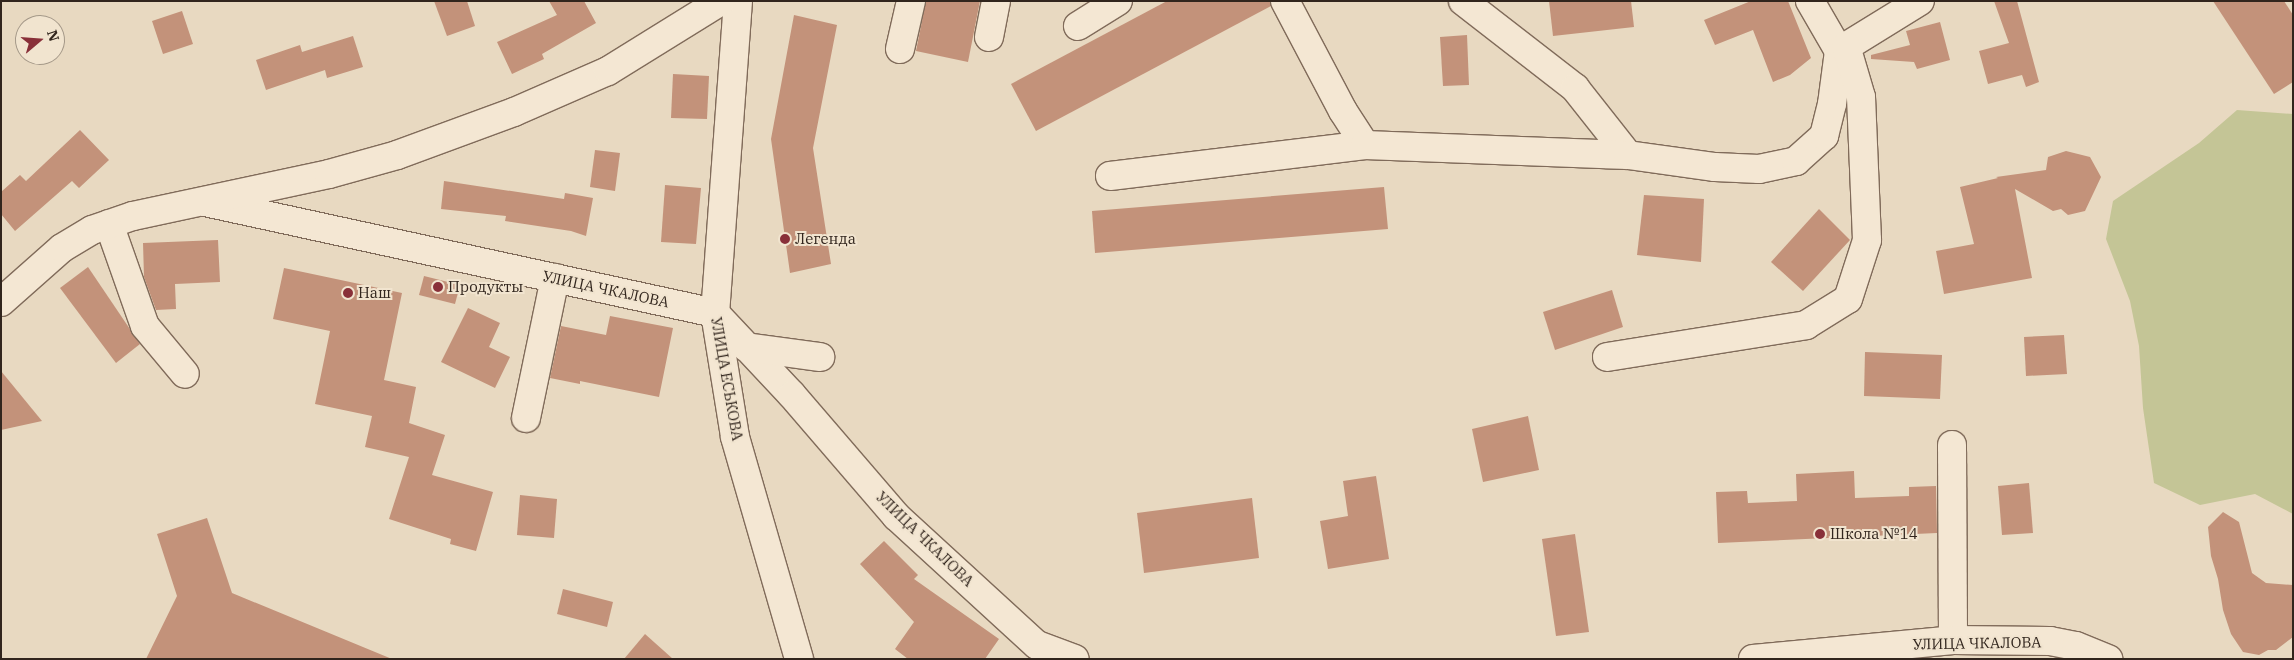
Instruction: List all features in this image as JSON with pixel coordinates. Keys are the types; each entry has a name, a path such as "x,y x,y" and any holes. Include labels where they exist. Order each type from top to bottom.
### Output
{"street":[{"path":"206,202 329,174 388,157 514,112 608,71 721,1"},
{"name":"УЛИЦА ЕСЬКОВА","path":"738,1 715,313 735,437 799,659"},
{"path":"900,49 910,1"},
{"path":"989,37 996,1"},
{"path":"1078,26 1118,1"},
{"path":"1285,1 1343,111 1365,145"},
{"path":"1463,1 1575,88 1628,155"},
{"path":"1606,357 1806,326 1848,299 1868,240 1861,97 1843,48 1810,1"},
{"path":"1110,176 1365,145 1628,155 1716,167 1759,169 1796,161 1824,136 1843,48 1920,1"},
{"name":"УЛИЦА ЧКАЛОВА","path":"1,302 62,248 92,230 133,216 206,202 715,313 792,395 896,516 1037,644 1075,659"},
{"path":"108,224 145,326 186,374"},
{"path":"526,418 555,278"},
{"path":"746,347 820,357"},
{"path":"1952,445 1953,640"},
{"name":"УЛИЦА ЧКАЛОВА","path":"1753,659 1953,640 2050,641 2076,646 2109,659"}],"green space":[{"path":"2237,110 2293,114 2293,514 2255,494 2200,505 2154,483 2143,408 2139,346 2130,301 2106,239 2113,201 2199,143"}],"building":[{"path":"434,1 467,1 475,26 447,36"},
{"path":"549,1 584,1 596,23 542,54 544,59 512,74 497,42 557,15"},
{"path":"926,1 980,1 968,62 916,51"},
{"path":"1167,1 1270,1 1271,6 1036,131 1011,84"},
{"path":"1549,1 1631,1 1634,27 1553,36"},
{"path":"1751,1 1788,1 1811,58 1790,75 1773,82 1753,30 1715,45 1704,20"},
{"path":"1994,1 2017,1 2039,82 2026,87 2022,75 1988,84 1979,51 2009,43"},
{"path":"2213,1 2284,1 2293,15 2293,82 2274,94"},
{"path":"182,11 193,44 163,54 152,21"},
{"path":"794,15 837,25 813,148 831,264 790,273 771,139"},
{"path":"1940,22 1950,60 1917,69 1914,62 1871,59 1871,55 1910,45 1906,31"},
{"path":"1467,35 1469,85 1443,86 1440,37"},
{"path":"353,36 363,67 327,78 325,70 266,90 256,60 300,45 302,52"},
{"path":"673,74 709,76 707,119 671,118"},
{"path":"80,130 109,160 79,188 72,181 15,231 1,214 1,192 20,175 26,181"},
{"path":"595,150 620,153 615,191 590,187"},
{"path":"2066,151 2090,157 2101,177 2085,211 2068,215 2061,209 2053,211 2015,189 2032,278 1944,294 1936,251 1974,244 1960,187 1998,178 1996,177 2046,170 2048,157"},
{"path":"444,181 564,199 565,193 593,198 586,236 571,231 505,221 506,216 441,209"},
{"path":"665,185 701,188 696,244 661,242"},
{"path":"1384,187 1388,229 1095,253 1092,211"},
{"path":"1644,195 1704,199 1701,262 1637,255"},
{"path":"1819,209 1850,240 1803,291 1771,262"},
{"path":"218,240 220,282 175,284 176,309 156,310 144,277 143,243"},
{"path":"88,267 140,344 116,363 60,288"},
{"path":"284,268 402,293 384,380 416,387 409,423 445,435 432,475 493,492 476,551 450,544 451,539 389,519 409,457 365,447 372,416 315,404 330,331 273,319"},
{"path":"424,276 460,285 455,304 419,295"},
{"path":"1612,290 1623,327 1555,350 1543,312"},
{"path":"468,308 500,323 489,347 510,357 495,388 441,362"},
{"path":"610,316 673,328 659,397 580,381 580,384 550,378 561,326 606,335"},
{"path":"2064,335 2067,374 2026,376 2024,337"},
{"path":"1865,352 1942,355 1940,399 1864,396"},
{"path":"1,371 42,421 1,430"},
{"path":"1528,416 1539,470 1483,482 1472,429"},
{"path":"1854,471 1855,498 1909,496 1909,487 1936,486 1937,533 1718,543 1716,492 1747,491 1748,503 1797,501 1796,474"},
{"path":"1376,476 1389,559 1328,569 1320,521 1348,516 1343,481"},
{"path":"2029,483 2033,533 2002,535 1998,486"},
{"path":"520,495 557,499 554,538 517,535"},
{"path":"1252,498 1259,558 1144,573 1137,513"},
{"path":"2223,512 2239,522 2252,573 2266,583 2293,585 2293,637 2276,650 2268,650 2259,655 2243,652 2231,634 2223,610 2218,579 2211,556 2208,527"},
{"path":"207,518 232,593 392,659 146,659 177,596 157,534"},
{"path":"1575,534 1589,632 1556,636 1542,539"},
{"path":"884,541 918,575 914,579 999,639 985,659 908,659 895,649 914,622 860,564"},
{"path":"563,589 613,602 607,627 557,614"},
{"path":"645,634 673,659 624,659"}],"place":[{"name":"Легенда","path":"785,239"},
{"name":"Продукты","path":"438,287"},
{"name":"Наш","path":"348,293"},
{"name":"Школа №14","path":"1820,534"}]}
